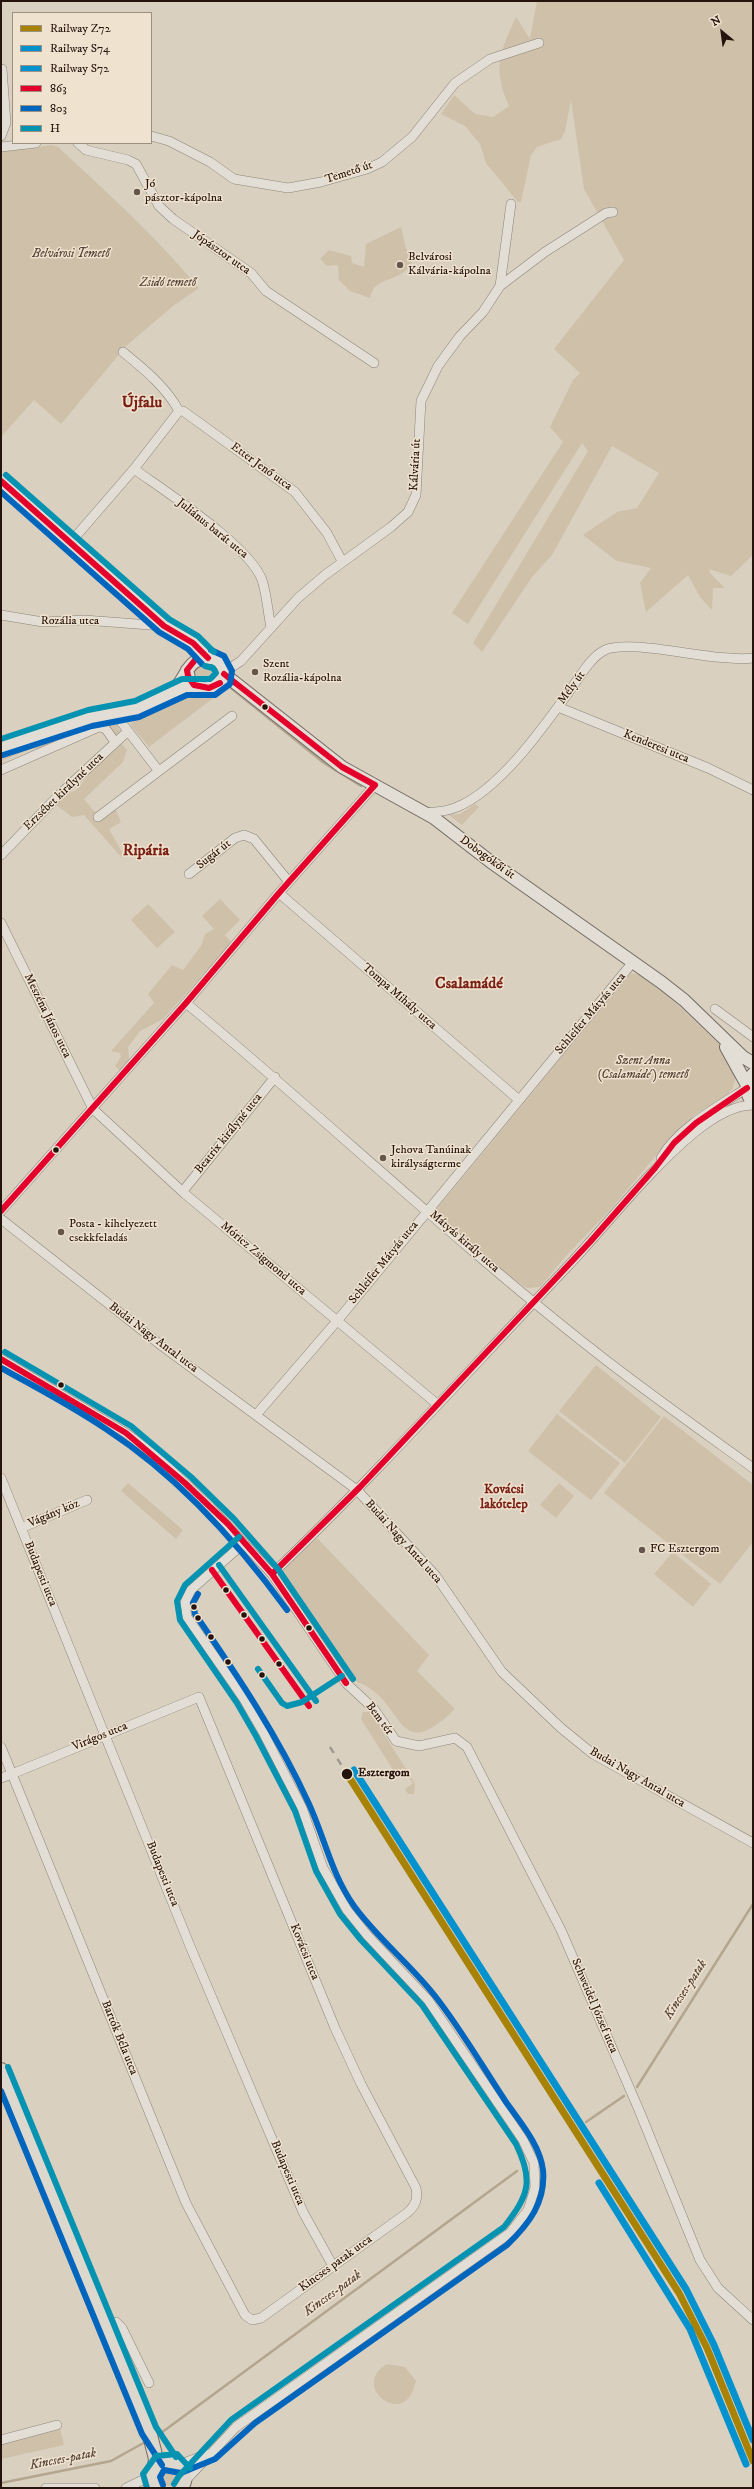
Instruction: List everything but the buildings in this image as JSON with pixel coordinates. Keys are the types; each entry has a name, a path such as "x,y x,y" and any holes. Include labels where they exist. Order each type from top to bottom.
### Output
{"main road":[{"path":"1,747 78,722 115,714 149,704 185,687 213,687 223,674 216,660 208,658 191,665 172,692"},
{"path":"191,665 188,679 194,686"},
{"name":"Dobogókői út","path":"223,674 342,767 424,813 633,962 684,1000 743,1057 753,1063"},
{"name":"Dobogókői út","path":"718,1034 747,1087 748,1097 753,1104"},
{"path":"747,1087 753,1074"},
{"path":"1,2070 149,2431 157,2447 184,2472 182,2486"},
{"path":"154,2477 157,2447"},
{"path":"154,2477 174,2463"}],"street":[{"name":"Temető út","path":"152,136 169,141 210,162 234,179 288,188 321,182 382,162 412,137 455,83 490,59 539,43"},
{"path":"1,136 6,123 2,69"},
{"path":"1,147 27,144"},
{"name":"Jópásztor utca","path":"79,144 86,150 128,160 136,164 159,206 173,219 250,272 266,291 374,363"},
{"name":"Kálvária út","path":"500,286 505,233 511,204"},
{"name":"Kálvária út","path":"223,674 238,663 298,598 342,560 404,518 412,506 417,481 421,401 429,381 448,352 483,312 500,286 545,252 610,212"},
{"path":"70,543 134,469 179,412 172,399 158,383 123,352"},
{"name":"Etter Jenő utca","path":"179,412 183,410 295,492 327,533 342,560"},
{"name":"Juliánus barát utca","path":"134,469 232,542 252,562 262,580 271,628"},
{"path":"1,481 164,626 193,644 208,658"},
{"name":"Rozália utca","path":"1,615 43,622 84,620 164,626"},
{"path":"178,635 191,650 191,665"},
{"name":"Mély út","path":"424,813 458,807 492,784 504,773 558,707 594,658 611,648 624,647 702,656 753,658"},
{"name":"Kenderesi utca","path":"558,707 708,768 753,790"},
{"path":"115,714 158,770"},
{"path":"98,817 158,770 232,716"},
{"path":"1,770 99,727 105,728 115,742"},
{"name":"Erzsébet királyné utca","path":"1,855 60,794 128,731"},
{"path":"1,1211 186,1003 279,893 375,785"},
{"name":"Sugár út","path":"189,874 234,838 247,835 254,839 289,882"},
{"name":"Tompa Mihály utca","path":"279,893 518,1100"},
{"name":"Meszéna János utca","path":"1,923 93,1108"},
{"name":"Schleifer Mátyás utca","path":"256,1415 336,1321 633,962"},
{"name":"Mátyás király utca","path":"186,1003 275,1078 533,1302 633,1381 753,1468"},
{"path":"715,1009 753,1037"},
{"name":"Beatrix királyné utca","path":"182,1191 275,1078"},
{"path":"655,1168 663,1155 679,1136 703,1117 747,1087"},
{"path":"272,1574 357,1490 533,1302 655,1168 706,1124 735,1109 753,1104"},
{"name":"Móricz Zsigmond utca","path":"93,1108 182,1191 437,1404"},
{"name":"Budai Nagy Antal utca","path":"1,1219 162,1346 357,1490 436,1576 502,1672 528,1699 593,1754 753,1843"},
{"name":"Bem tér","path":"1,1359 126,1433 185,1482 272,1574 346,1683 374,1709 396,1741 405,1744"},
{"name":"Budapesti utca","path":"1,1478 194,1953 303,2212 333,2266"},
{"name":"Vágány köz","path":"21,1528 87,1500"},
{"path":"182,2486 210,2452 250,2417 506,2236 524,2217 531,2204 535,2188 534,2163 512,2123 428,2000 362,1929 333,1888 320,1860 302,1808 263,1732 244,1699 187,1617 185,1602 191,1590 244,1543"},
{"name":"Virágos utca","path":"1,1778 199,1697"},
{"name":"Kovácsi utca","path":"199,1697 335,2028 360,2084 416,2188 416,2202"},
{"name":"Schweidel József utca","path":"405,1744 419,1746 455,1738 467,1747 561,1930 639,2110 700,2260 718,2288 753,2320"},
{"name":"Bartók Béla utca","path":"1,1747 186,2203 242,2312 252,2320"},
{"name":"Kincses patak utca","path":"252,2320 261,2318 407,2213 416,2202"},
{"path":"104,2323 116,2322 122,2328 149,2383"},
{"path":"1,2440 57,2425"},
{"path":"174,2463 210,2452"},
{"path":"126,2488 154,2477"},
{"path":"46,2488 95,2488"}],"green space":[{"path":"537,1 753,1 753,555 731,576 709,569 710,573 725,588 713,588 712,610 700,597 688,575 646,612 640,583 651,568 617,561 583,535 617,512 637,508 659,473 612,446 552,555 532,577 482,652 473,643 588,451 582,443 468,624 452,613 563,442 550,427 573,380 580,373 554,349 624,260 584,189 571,100 565,131 561,139 537,147 531,155 521,202 518,202 486,163 480,144 465,126 441,114 454,95 475,114 493,117 509,106 501,81 500,60 502,51 516,17 530,39"},
{"name":"Belvárosi Temető","path":"51,145 58,147 131,215 183,269 199,288 173,306 126,346 61,424 34,400 1,437 1,152"},
{"path":"401,227 406,248 413,261 404,272 382,282 374,288 370,298 350,291 339,280 338,265 327,266 320,259 329,250 351,256 352,263 364,267 366,244"},
{"path":"217,663 220,679 197,685 190,669 192,665"},
{"path":"187,689 203,695 221,692 149,747 130,724"},
{"path":"112,718 120,731 116,735 106,727 75,735 35,750 34,748 1,761 1,751 85,723"},
{"path":"122,744 127,750 123,762 84,799 95,812 115,808 121,822 109,829 122,852 122,858 84,815 72,817 55,804 66,794 76,790 96,766"},
{"path":"475,804 479,807 462,825 449,815 460,814"},
{"path":"220,899 240,920 225,935 231,942 163,1019 140,1031 128,1047 129,1061 120,1070 115,1066 121,1057 120,1053 111,1051 154,1003 148,994 172,965 183,970 201,946 205,934 214,929 202,916"},
{"path":"148,904 175,932 157,948 131,920"},
{"name":"Szent Anna (Csalamádé) temető","path":"631,973 641,975 674,1001 722,1047 736,1075 733,1088 725,1097 696,1114 671,1138 610,1210 565,1257 540,1287 527,1288 506,1274 434,1212"},
{"path":"596,1365 661,1417 625,1463 559,1411"},
{"path":"557,1414 620,1463 591,1500 528,1451"},
{"path":"664,1416 753,1485 753,1542 720,1584 604,1493"},
{"path":"128,1483 183,1530 176,1539 121,1491"},
{"path":"559,1483 574,1496 556,1518 540,1505"},
{"path":"317,1538 429,1655 417,1671 455,1709 435,1726 421,1732 410,1731 401,1724 384,1701 372,1690 357,1682 282,1571"},
{"path":"673,1552 711,1584 693,1607 654,1574"},
{"path":"363,1712 370,1712 413,1780 415,1785 414,1794 408,1794 405,1789 413,1783 403,1768 395,1773 361,1719"},
{"path":"387,2364 405,2367 416,2381 410,2396 403,2402 395,2404 387,2402 375,2389 374,2381 378,2372"},
{"path":"60,2428 64,2445 1,2459 1,2442"},
{"path":"169,2468 175,2471 178,2477 175,2483 169,2486 163,2483 160,2477 163,2471"}],"waterway":[{"path":"231,688 324,763 361,786"},
{"name":"Kincses-patak","path":"637,2087 753,1904"},
{"name":"Kincses-patak","path":"586,2122 624,2096"},
{"name":"Kincses-patak","path":"161,2433 517,2171"},
{"name":"Kincses-patak","path":"1,2483 111,2461 147,2441"}],"railway":[{"path":"330,1747 347,1774"}],"rail line":[{"name":"S72","path":"354,1770 686,2289 714,2345 753,2440"},
{"name":"Z72","path":"347,1774 679,2293 707,2348 753,2461"},
{"name":"S74","path":"599,2183 690,2329 746,2464"}],"transit line":[{"name":"H","path":"6,475 169,619 198,636 214,652"},
{"name":"863","path":"1,481 164,626 193,643 208,658"},
{"name":"803","path":"1,492 159,632 188,649 202,664"},
{"name":"803","path":"3,755 92,726 139,717 187,695 215,695 230,684 232,671 224,656 211,650"},
{"name":"863","path":"195,660 187,670 188,676 194,685 209,688 220,683"},
{"name":"H","path":"1,739 88,710 135,701 182,679 210,679 216,673 213,668 205,666"},
{"name":"863","path":"224,674 342,767 375,785"},
{"name":"863","path":"1,1211 186,1003 279,893 375,785"},
{"name":"863","path":"272,1574 360,1487 590,1242 655,1168 674,1143 696,1123 747,1088"},
{"name":"H","path":"5,1352 131,1426 191,1477 234,1519 278,1569 353,1679"},
{"name":"863","path":"1,1359 126,1433 185,1483 228,1524 272,1574 346,1683"},
{"name":"803","path":"1,1368 54,1397 93,1421 132,1447 157,1467 181,1488 226,1534 268,1584 287,1610"},
{"name":"H","path":"174,2484 179,2476 231,2420 504,2227 519,2206 524,2196 527,2178 522,2157 516,2144 422,2005 361,1940 340,1914 316,1871 295,1811 256,1736 237,1703 180,1620 177,1601 185,1585 239,1537"},
{"name":"H","path":"219,1565 316,1701"},
{"name":"863","path":"212,1570 309,1706"},
{"name":"803","path":"163,2485 160,2477 164,2470 181,2473 215,2459 255,2423 507,2245 522,2229 534,2212 539,2202 543,2182 541,2161 534,2143 454,2021 425,1984 363,1918 346,1894 334,1868 315,1817 284,1754 256,1706 195,1614 193,1603 198,1594"},
{"name":"H","path":"258,1669 282,1703 287,1706 302,1702 342,1676"},
{"name":"H","path":"8,2067 156,2427 176,2457"},
{"name":"803","path":"1,2091 142,2434 162,2465"},
{"name":"H","path":"147,2488 143,2474 156,2456 177,2454 190,2468"}],"place":[{"name":"Jó pásztor-kápolna","path":"137,192"},
{"name":"Belvárosi Kálvária-kápolna","path":"400,265"},
{"name":"Szent Rozália-kápolna","path":"255,672"},
{"name":"Jehova Tanúinak királyságterme","path":"383,1158"},
{"name":"Posta - kihelyezett csekkfeladás","path":"61,1232"},
{"name":"FC Esztergom","path":"642,1550"},
{"name":"Esztergom","path":"347,1774"}],"district":[{"name":"Újfalu","path":"142,404"},
{"name":"Ripária","path":"146,852"},
{"name":"Csalamádé","path":"469,985"},
{"name":"Kovácsi lakótelep","path":"504,1498"}],"park label":[{"name":"Zsidó temető","path":"168,284"}]}
